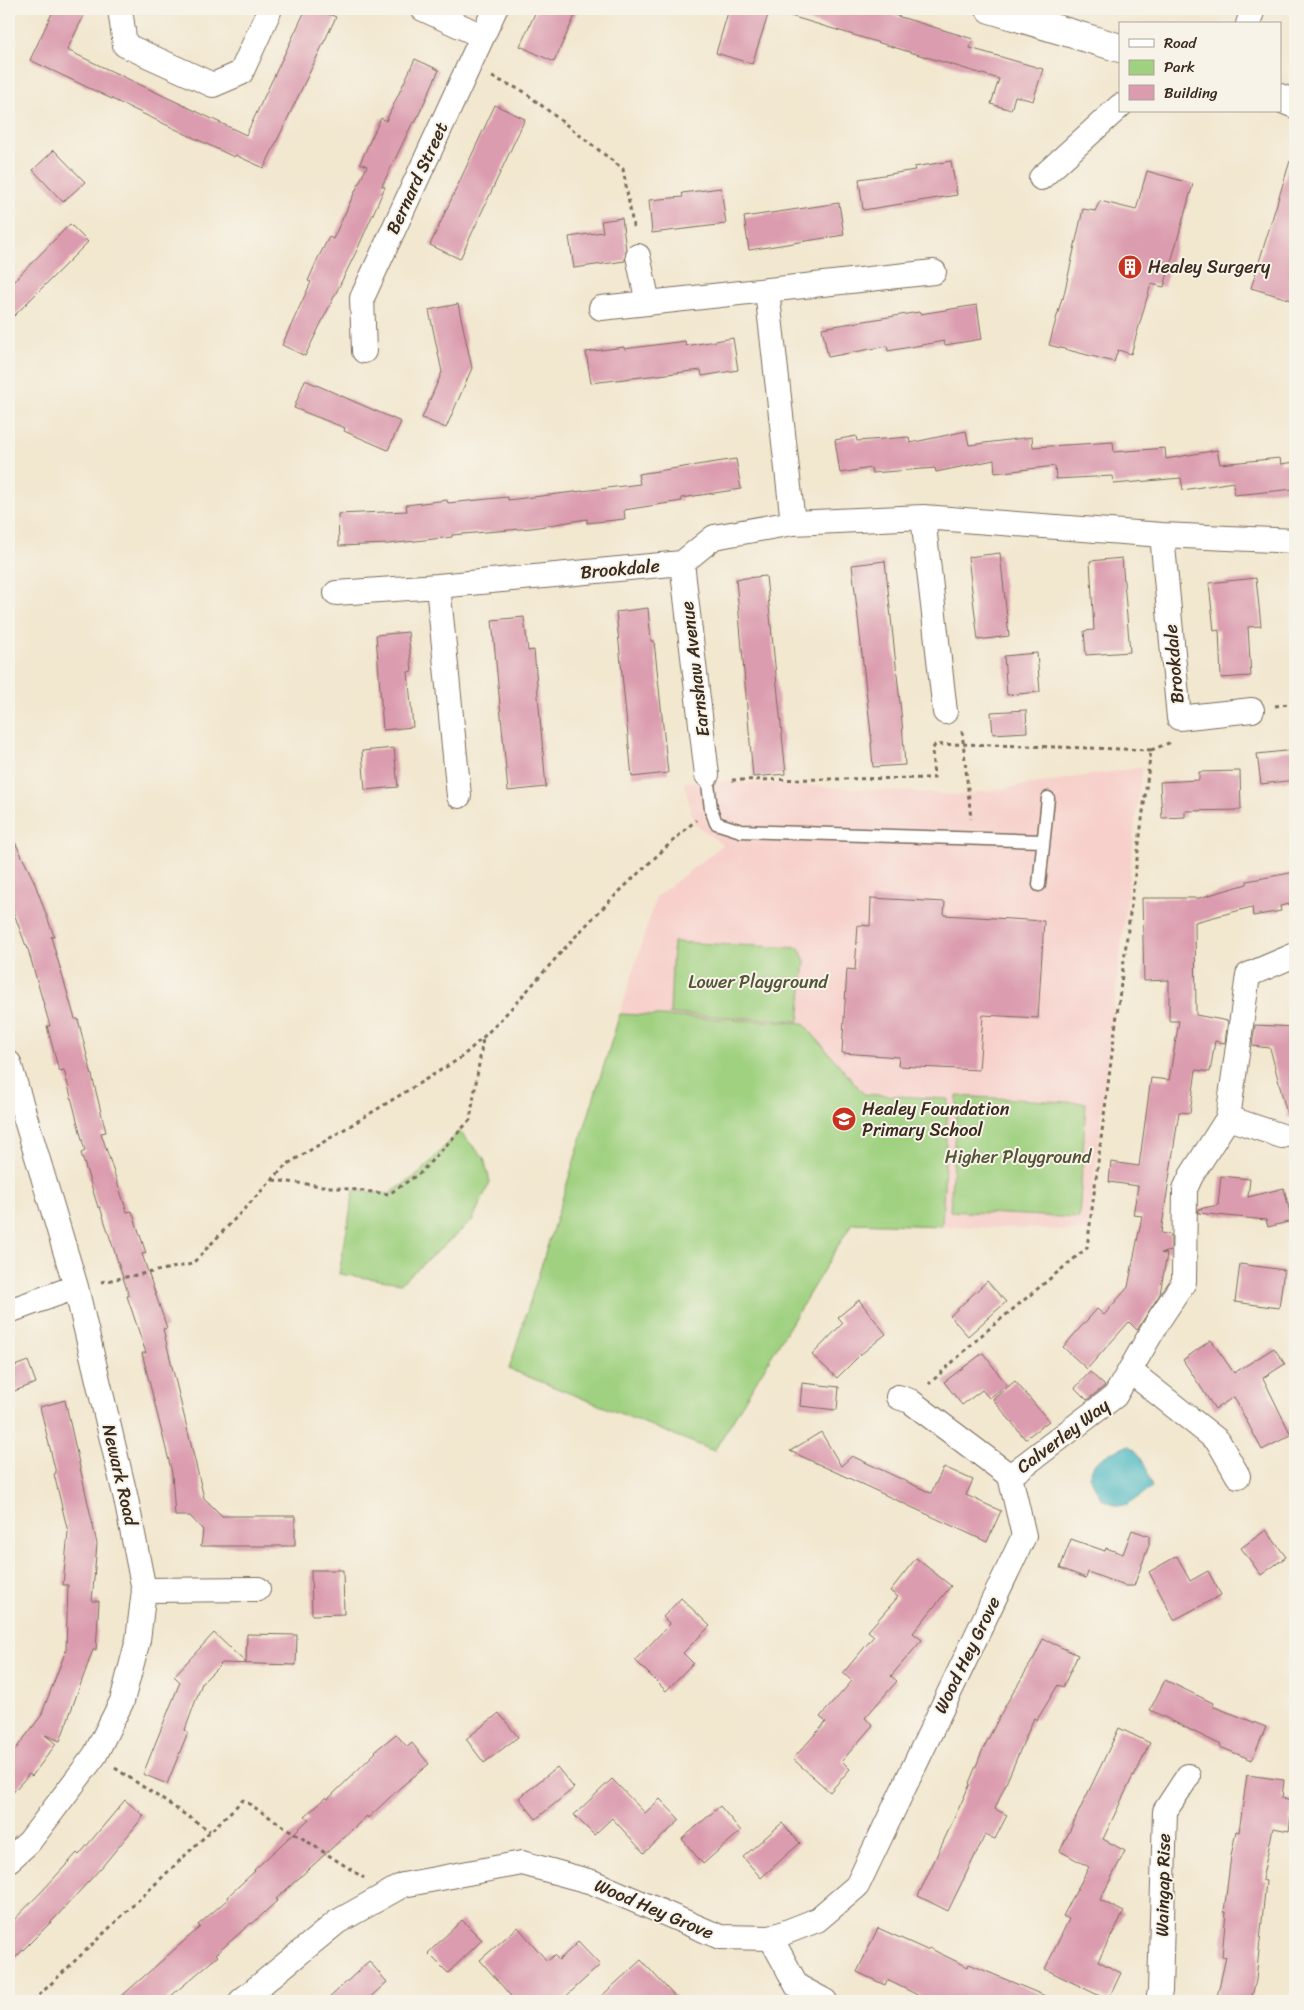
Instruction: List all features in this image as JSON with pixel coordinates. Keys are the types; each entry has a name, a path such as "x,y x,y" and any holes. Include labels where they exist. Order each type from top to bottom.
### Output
{"main road":[{"path":"993,9 1119,48"},
{"path":"1282,99 1295,104"}],"street":[{"path":"120,9 125,45 213,85 241,73 270,9"},
{"path":"423,9 482,36"},
{"name":"Bernard Street","path":"364,351 362,298 495,9"},
{"path":"1249,22 1253,9"},
{"path":"1040,178 1119,107"},
{"path":"638,256 648,303"},
{"path":"601,308 934,272"},
{"path":"767,290 793,523"},
{"path":"923,517 945,712"},
{"name":"Brookdale","path":"336,593 438,586 682,563 714,538 793,523 923,517 1162,536 1295,541"},
{"name":"Brookdale","path":"1162,536 1179,718 1252,710"},
{"name":"Earnshaw Avenue","path":"682,563 708,777"},
{"path":"438,586 459,796"},
{"path":"1282,1136 1228,1118 1248,975 1295,955"},
{"name":"Newark Road","path":"9,1063 76,1287 126,1499 144,1590 138,1640 122,1701 95,1755 29,1842 9,1860"},
{"name":"Calverley Way","path":"1010,1476 1115,1396 1130,1372 1160,1318 1184,1282 1185,1189 1191,1176 1228,1118"},
{"path":"9,1312 76,1287"},
{"path":"1130,1372 1218,1441 1238,1476"},
{"path":"904,1399 1010,1476"},
{"name":"Wood Hey Grove","path":"244,2000 337,1922 403,1885 522,1864 592,1882 720,1937 771,1938 817,1920 857,1886 1024,1536 1010,1476"},
{"path":"144,1590 258,1589"},
{"name":"Waingap Rise","path":"1158,2001 1160,1991 1165,1811 1188,1776"},
{"path":"771,1938 797,1986 825,2001"}],"lane":[{"path":"708,777 711,809 716,823 741,831 1043,841"},
{"path":"1039,885 1048,798"}],"path":[{"path":"468,66 523,91 622,170 638,256"},
{"path":"945,712 961,726 973,839"},
{"path":"708,777 934,778 932,750 935,745 963,744 1151,750 1087,1248 904,1399"},
{"path":"76,1287 192,1264 286,1165 459,1059 483,1038 576,936 648,863 698,818"},
{"path":"272,1180 389,1194 420,1173 470,1120 483,1038"},
{"path":"95,1755 210,1831"},
{"path":"33,2001 243,1800 370,1882 381,1898"}],"shaded area":[{"name":"Healey Foundation Primary School","path":"1142,767 1088,1231 852,1223 714,1451 510,1369 656,897 723,845 694,824 684,782 723,781 960,795"}],"green space":[{"name":"Lower Playground","path":"673,942 799,948 805,961 799,1021 670,1014"},
{"path":"620,1014 803,1023 864,1094 948,1099 942,1226 852,1223 714,1451 509,1369"},
{"name":"Higher Playground","path":"957,1096 1086,1103 1079,1218 950,1211"},
{"path":"459,1131 484,1158 490,1182 472,1221 401,1283 339,1274 354,1190 389,1194 420,1173"}],"water":[{"path":"1129,1445 1142,1459 1152,1488 1128,1504 1118,1506 1101,1499 1089,1476 1094,1464 1108,1454"}],"building":[{"path":"54,9 87,9 67,50 246,135 306,9 317,9 336,17 264,168 235,155 234,157 30,60"},
{"path":"537,9 578,9 554,62 520,46"},
{"path":"729,9 770,9 752,64 716,53"},
{"path":"785,9 874,9 973,39 970,48 1043,69 1033,101 1015,96 1011,110 991,104 999,79 784,14"},
{"path":"415,59 439,70 415,123 413,122 382,186 385,187 357,250 305,356 282,345 311,282 308,281 318,258 329,237 333,239 367,166 360,163 370,141 381,118 386,121"},
{"path":"495,105 525,119 460,259 430,245"},
{"path":"54,150 85,182 63,202 33,170"},
{"path":"951,161 957,195 863,210 859,179 915,170 914,167"},
{"path":"1290,161 1295,162 1295,301 1251,288"},
{"name":"Healey Surgery","path":"1147,171 1193,184 1164,287 1151,284 1131,354 1118,350 1114,362 1049,345 1063,299 1083,209 1095,211 1100,201 1136,210"},
{"path":"721,188 726,224 652,233 649,200 683,197 682,193"},
{"path":"839,203 844,235 749,250 744,217"},
{"path":"622,218 626,250 625,261 574,268 569,237 603,232 601,221"},
{"path":"70,224 88,242 9,321 9,286"},
{"path":"458,304 472,368 446,428 422,418 442,372 429,310"},
{"path":"977,305 982,339 945,345 944,341 888,351 887,346 828,357 822,328 919,312 920,314"},
{"path":"733,338 738,370 702,376 701,370 591,383 586,352 685,341 686,346"},
{"path":"305,380 401,422 388,450 344,431 345,428 294,408"},
{"path":"966,431 969,445 1032,437 1033,447 1113,442 1114,452 1165,448 1166,459 1217,450 1220,464 1280,458 1281,464 1295,462 1295,489 1234,495 1233,482 1183,490 1181,478 1114,484 1113,476 1056,479 1055,466 995,473 994,460 936,472 935,468 872,473 871,468 840,473 835,440 856,436 857,441 909,437 910,443"},
{"path":"736,459 741,489 681,498 682,501 624,510 625,519 587,523 587,519 532,528 452,535 452,537 388,544 339,546 338,514 407,511 406,505 447,500 448,503 508,497 508,500 640,484 638,474"},
{"path":"1000,553 1009,636 978,640 968,557"},
{"path":"1122,558 1130,652 1086,655 1084,631 1094,630 1090,561"},
{"path":"885,561 905,765 873,767 852,565"},
{"path":"766,576 786,774 753,777 736,579"},
{"path":"1256,578 1261,626 1248,627 1251,676 1221,678 1219,630 1214,631 1209,583"},
{"path":"648,608 651,641 654,641 668,773 632,777 616,612"},
{"path":"524,617 528,651 534,650 546,787 508,791 492,620"},
{"path":"408,632 412,671 408,672 413,727 383,730 376,635"},
{"path":"1037,653 1040,692 1007,695 1004,656"},
{"path":"1026,710 1027,732 993,734 991,712"},
{"path":"394,748 398,787 365,790 362,751"},
{"path":"1295,750 1295,780 1261,784 1257,754"},
{"path":"1240,771 1241,810 1185,811 1185,817 1162,818 1160,782 1199,780 1199,772"},
{"path":"9,830 34,881 54,936 51,937 75,1019 78,1019 106,1132 101,1133 127,1212 132,1211 146,1253 142,1254 167,1328 163,1329 204,1498 222,1516 295,1516 295,1546 201,1546 203,1530 190,1516 175,1516 172,1473 142,1353 146,1353 81,1153 85,1151 64,1070 59,1071 47,1026 50,1026 27,946 9,900"},
{"path":"1295,872 1295,903 1280,906 1281,911 1253,916 1252,907 1195,922 1196,1015 1228,1021 1225,1043 1215,1041 1210,1072 1196,1070 1190,1113 1179,1112 1161,1233 1171,1235 1171,1251 1161,1253 1167,1254 1160,1294 1137,1330 1129,1322 1087,1369 1063,1347 1097,1309 1104,1315 1128,1287 1142,1216 1133,1215 1138,1186 1109,1182 1111,1162 1139,1166 1151,1078 1169,1080 1179,1021 1169,1021 1169,980 1144,981 1142,898 1199,898 1247,884 1247,881"},
{"path":"871,898 945,902 944,915 1044,921 1038,1018 983,1015 979,1070 898,1066 899,1057 842,1053 847,969 855,970 858,925 870,926"},
{"path":"1255,1025 1295,1027 1295,1039 1290,1043 1295,1064 1295,1117 1288,1118 1270,1048 1252,1046"},
{"path":"1221,1176 1250,1179 1248,1197 1284,1188 1292,1221 1268,1227 1266,1220 1198,1213 1199,1209 1218,1205"},
{"path":"1240,1264 1284,1270 1279,1308 1235,1302"},
{"path":"987,1281 1006,1302 968,1336 950,1316"},
{"path":"859,1300 886,1334 860,1355 837,1378 812,1355 843,1323 838,1317"},
{"path":"1211,1340 1234,1373 1274,1348 1285,1364 1263,1378 1291,1435 1262,1450 1234,1397 1215,1409 1183,1360"},
{"path":"983,1353 1007,1385 989,1398 982,1390 962,1405 944,1382"},
{"path":"28,1361 36,1383 9,1393 9,1368"},
{"path":"1090,1372 1105,1386 1087,1400 1075,1388"},
{"path":"1015,1381 1049,1421 1025,1439 993,1399"},
{"path":"802,1383 839,1387 837,1410 800,1406"},
{"path":"65,1400 97,1544 92,1601 99,1601 96,1650 93,1650 60,1741 45,1735 56,1744 32,1776 29,1774 9,1797 9,1758 41,1716 66,1650 68,1585 63,1585 68,1532 40,1407"},
{"path":"821,1432 841,1466 852,1456 931,1493 944,1467 973,1480 966,1495 1001,1511 987,1542 790,1451"},
{"path":"1132,1530 1149,1536 1149,1545 1134,1586 1125,1586 1088,1572 1086,1578 1060,1568 1071,1539 1105,1551 1106,1548 1123,1554"},
{"path":"1266,1530 1286,1557 1261,1575 1241,1548"},
{"path":"1177,1556 1190,1581 1208,1571 1221,1595 1174,1620 1149,1572"},
{"path":"916,1558 951,1586 913,1633 922,1640 891,1676 897,1681 865,1718 873,1725 842,1761 850,1769 830,1792 793,1759 826,1722 820,1717 852,1681 843,1673 874,1636 868,1631 898,1597 890,1591"},
{"path":"311,1570 343,1570 344,1614 312,1615"},
{"path":"681,1598 710,1626 683,1653 693,1663 666,1691 635,1660 670,1624 663,1617"},
{"path":"214,1633 246,1663 247,1634 297,1635 296,1665 222,1663 202,1683 185,1730 188,1732 167,1784 143,1774 180,1682 174,1676"},
{"path":"1043,1639 1078,1655 1063,1687 1058,1685 1037,1720 1034,1718 995,1809 1007,1815 995,1839 985,1835 948,1911 918,1896 970,1784 983,1749"},
{"path":"1165,1680 1213,1703 1212,1706 1266,1727 1252,1760 1220,1747 1221,1745 1150,1710"},
{"path":"499,1713 518,1737 484,1763 466,1739"},
{"path":"1119,1728 1150,1743 1103,1839 1125,1851 1100,1900 1124,1912 1098,1961 1121,1973 1108,2000 1045,1969 1069,1919 1063,1916 1089,1867 1060,1851"},
{"path":"396,1734 407,1747 412,1743 429,1764 368,1818 367,1816 276,1899 278,1900 252,1924 216,1954 218,1956 165,2001 116,2001 200,1927 198,1925 228,1899 227,1897 254,1870 309,1819 305,1816 326,1797 328,1799 375,1751"},
{"path":"557,1767 574,1788 536,1819 519,1798"},
{"path":"1247,1775 1284,1780 1282,1798 1293,1800 1289,1831 1273,1828 1262,1880 1266,1881 1256,1980 1251,2001 1216,2001 1226,1957 1222,1956 1226,1912 1224,1912 1231,1856 1236,1831 1239,1832"},
{"path":"612,1779 645,1813 660,1799 680,1820 644,1853 612,1818 594,1835 574,1815"},
{"path":"125,1800 144,1816 101,1868 9,1964 9,1925 77,1853 79,1855"},
{"path":"720,1806 741,1831 703,1864 682,1839"},
{"path":"782,1823 800,1843 761,1878 743,1857"},
{"path":"462,1920 482,1940 448,1973 428,1953"},
{"path":"518,1927 547,1961 554,1955 559,1960 578,1942 600,1965 561,2001 515,2001 480,1960"},
{"path":"878,1928 927,1950 929,1948 968,1967 969,1964 1057,2001 930,2001 887,1980 885,1985 857,1972"},
{"path":"641,1960 679,2001 596,2001"},
{"path":"369,1961 387,1982 366,2001 326,2001"}],"place":[{"name":"Healey Surgery","path":"1130,267"},
{"name":"Healey Foundation Primary School","path":"844,1119"}]}
